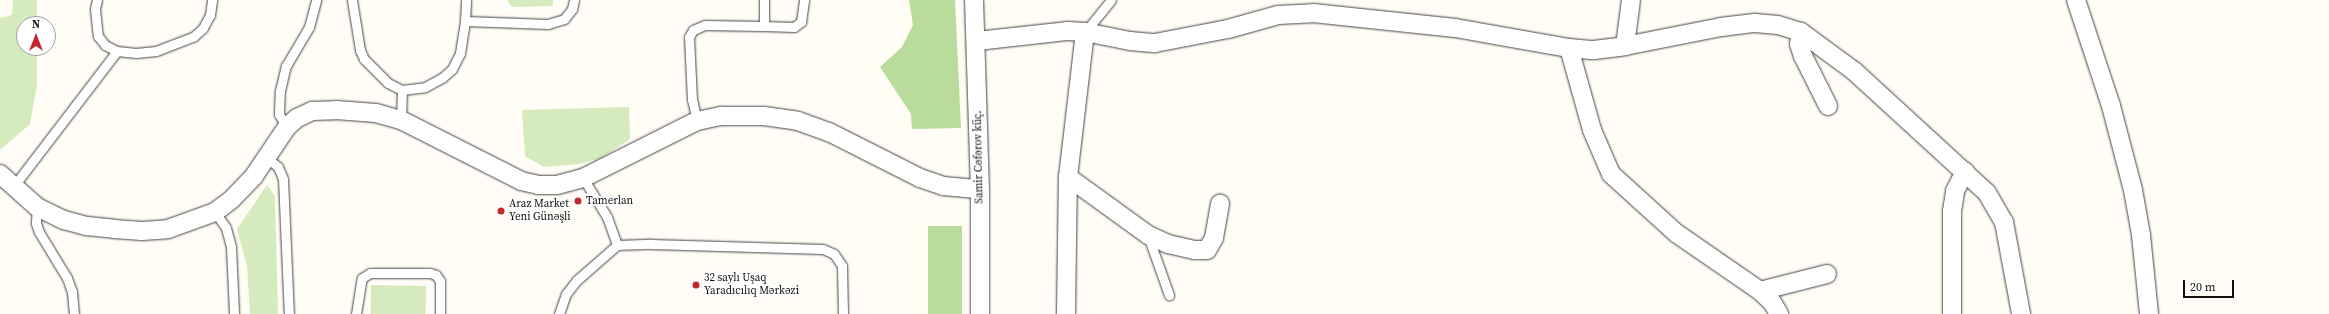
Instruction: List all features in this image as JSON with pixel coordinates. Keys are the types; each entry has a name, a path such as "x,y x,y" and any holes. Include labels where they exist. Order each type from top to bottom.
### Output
{"street":[{"name":"Samir Cəfərov küç.","path":"974,0 977,41 980,189 980,314"},
{"path":"1624,46 1631,0"},
{"path":"2076,0 2111,106 2131,183 2141,235 2149,314"},
{"path":"977,41 1015,38 1043,32 1085,32 1130,42 1155,43 1228,29 1278,15 1313,13 1455,28 1569,48 1594,50 1624,46 1721,27 1755,23 1778,25 1801,32 1854,71 1965,171 1987,193 2004,222 2021,314"},
{"path":"1066,314 1068,177 1085,32"},
{"path":"1801,32 1799,44 1803,56 1828,106"},
{"path":"1569,48 1592,130 1611,174 1676,233 1760,291 1772,302 1779,314"},
{"path":"0,174 37,207 64,220 87,226 142,231 168,229 215,212 232,199 254,176 287,127 298,118 312,112 320,111 376,114 401,120 521,181 538,185 557,185 583,178 697,121 721,116 764,116 798,121 829,132 920,178 943,186 980,189"},
{"path":"1952,314 1952,211 1955,191 1965,171"},
{"path":"1068,177 1148,235 1168,244 1194,250 1207,250 1214,238 1220,204"},
{"path":"1760,291 1827,274"}],"lane":[{"path":"97,0 95,9 98,36 105,45 117,51 136,53 156,50 193,37 203,28 210,15 212,0"},
{"path":"287,127 279,114 280,92 286,66 309,27 316,0"},
{"path":"352,0 360,50 364,59 388,83 402,90 425,87 442,78 452,69 460,52 465,21 466,0"},
{"path":"465,21 548,24 564,19 572,9 574,0"},
{"path":"764,0 764,26"},
{"path":"697,121 692,100 689,37 693,30 704,25 794,27 801,22 804,0"},
{"path":"1085,32 1112,0"},
{"path":"13,187 117,51"},
{"path":"401,120 402,90"},
{"path":"267,158 278,167 283,179 289,314"},
{"path":"583,178 607,217 617,245"},
{"path":"37,207 36,223 39,232 67,278 72,292 74,314"},
{"path":"215,212 226,228 231,247 234,314"},
{"path":"1148,235 1169,295"},
{"path":"559,314 566,294 577,280 617,245 651,244 824,249 834,254 842,266 843,314"},
{"path":"356,314 362,278 370,273 430,273 436,276 440,281 440,314"}],"green space":[{"path":"13,0 37,0 37,16 16,16 16,56 37,56 37,85 30,124 0,150 0,18 12,15"},
{"path":"507,0 553,0 553,6 512,7"},
{"path":"909,0 955,0 961,128 912,129 911,114 880,67 902,47 913,25"},
{"path":"629,107 630,139 601,158 579,164 544,167 525,156 522,110"},
{"path":"267,185 275,196 278,314 250,314 247,266 237,229"},
{"path":"928,226 962,226 962,314 928,314"},
{"path":"371,285 426,286 426,314 370,314"}],"place":[{"name":"Tamerlan","path":"578,201"},
{"name":"Araz Market Yeni Günəşli","path":"501,211"},
{"name":"32 saylı Uşaq Yaradıcılıq Mərkəzi","path":"696,285"}]}
